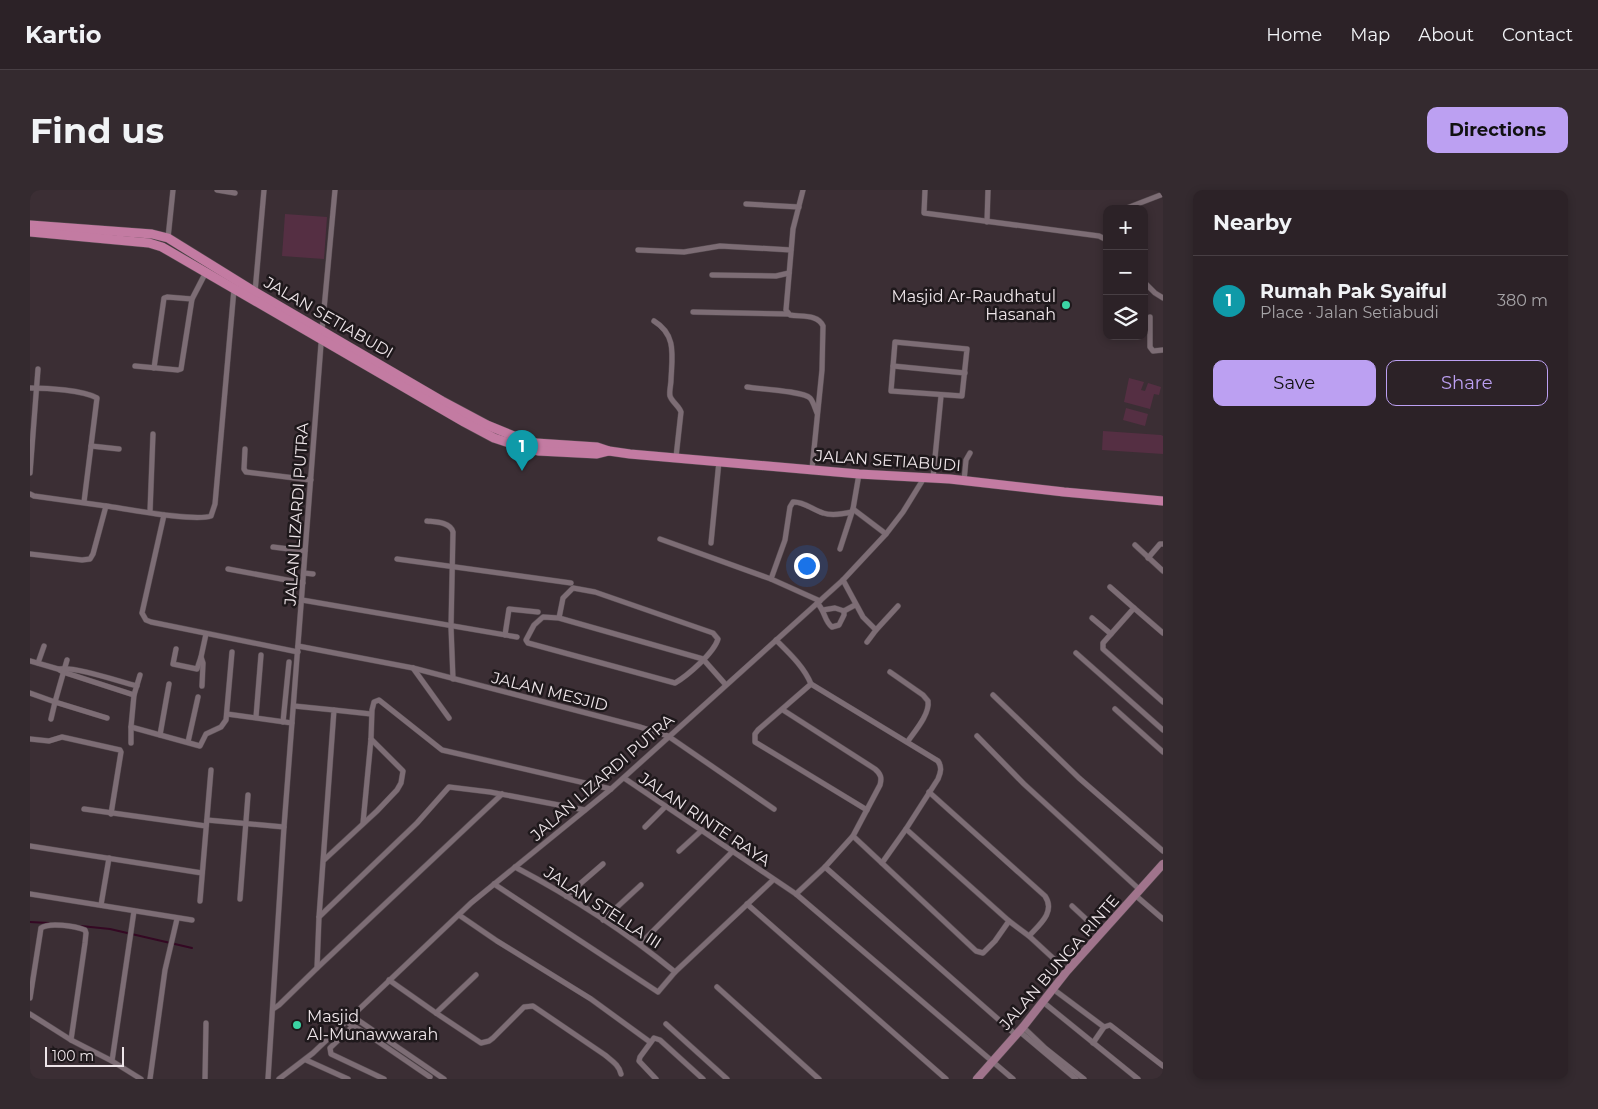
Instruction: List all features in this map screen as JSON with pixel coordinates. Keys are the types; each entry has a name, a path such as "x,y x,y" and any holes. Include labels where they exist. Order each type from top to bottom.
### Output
{"main road":[{"name":"JALAN SETIABUDI","path":"30,225 152,234 168,238 322,336"},
{"name":"JALAN SETIABUDI","path":"30,232 149,243 167,249 234,289 478,420 508,434 542,444 597,447 610,451 858,474 964,481 1163,501"}],"street":[{"path":"168,238 173,190"},
{"path":"217,190 235,193"},
{"path":"255,292 264,190"},
{"name":"JALAN LIZARDI PUTRA","path":"268,1079 284,827 334,190"},
{"path":"788,314 786,305 793,229 803,190"},
{"path":"925,190 924,213 1103,238"},
{"path":"987,222 988,190"},
{"path":"1135,205 1163,194"},
{"path":"746,204 799,206"},
{"path":"638,250 684,252 720,246 791,250"},
{"path":"135,366 181,369 192,298 206,272"},
{"path":"712,275 776,276 789,273"},
{"path":"1148,286 1155,294 1163,298"},
{"path":"30,494 164,515 209,517 213,512 234,289"},
{"path":"154,368 164,298 192,298"},
{"path":"693,312 788,314 816,318 820,321 823,326 818,416 812,469"},
{"path":"1150,317 1150,347 1153,352 1163,350"},
{"path":"654,321 662,326 669,335 672,347 670,396 680,409 676,457"},
{"path":"897,342 966,349 962,396 891,391 892,366 895,344 897,342"},
{"path":"892,366 964,372"},
{"path":"30,473 38,369"},
{"path":"747,387 807,396 811,399 818,416"},
{"path":"30,388 91,395 97,398 84,502"},
{"path":"929,478 941,396"},
{"path":"150,512 153,434"},
{"path":"91,446 119,448"},
{"path":"245,449 244,469 246,472 311,480"},
{"path":"964,481 966,460 970,453"},
{"path":"711,543 719,461"},
{"path":"840,549 852,511 858,474"},
{"name":"JALAN LIZARDI PUTRA","path":"279,1079 307,1059 389,980 494,884 624,778 668,736 843,580 886,534 929,478"},
{"path":"771,579 785,540 790,507 793,502 798,502 829,515 852,511 886,534"},
{"path":"30,554 82,560 90,559 106,506"},
{"path":"164,515 149,576 143,616 151,622 298,652"},
{"path":"427,521 448,525 452,529 453,679"},
{"path":"660,539 771,579 819,602 827,623 832,627 839,625 844,611"},
{"path":"1148,558 1160,544 1163,544"},
{"path":"1135,545 1163,571"},
{"path":"273,547 305,551"},
{"path":"397,559 571,583"},
{"path":"228,569 303,582"},
{"path":"304,573 313,574"},
{"path":"843,580 855,605 876,630"},
{"path":"1110,587 1163,633"},
{"path":"559,618 563,598 573,588 595,592 714,633 717,636 717,643 703,660 674,683 526,642 530,631 543,617 559,618 703,660 726,685"},
{"path":"302,600 517,637"},
{"path":"823,610 835,608 844,611 855,605"},
{"path":"867,642 898,606"},
{"path":"1134,608 1102,643 1102,647 1163,702"},
{"path":"505,635 509,609 538,612"},
{"path":"1092,618 1111,634"},
{"path":"176,649 173,664 197,669 206,634"},
{"path":"776,640 795,659 808,676 811,684 908,741 938,761 940,765 940,773 929,792 882,863"},
{"path":"38,663 44,646"},
{"name":"JALAN MESJID","path":"298,646 413,668 668,736 774,809"},
{"path":"131,727 198,746 202,745 206,734 224,724 227,714 232,652"},
{"path":"1076,653 1163,730"},
{"path":"256,717 261,655"},
{"path":"201,657 203,663 202,686"},
{"path":"51,719 62,670 67,660"},
{"path":"30,661 134,695"},
{"path":"283,722 289,662"},
{"path":"413,668 449,718"},
{"path":"62,670 137,686"},
{"path":"890,672 923,695 928,701 924,717 908,741"},
{"path":"130,743 134,695 140,676"},
{"path":"160,735 169,684"},
{"path":"811,684 754,734 754,742 867,810"},
{"path":"30,693 107,718"},
{"path":"994,695 1079,778 1163,850"},
{"path":"188,742 198,697"},
{"path":"363,822 372,714 374,702 376,701 381,701 442,750 611,789"},
{"path":"294,706 372,714"},
{"path":"1115,709 1163,752"},
{"path":"317,968 334,710"},
{"path":"783,710 879,772 882,780 853,836 825,867 796,894"},
{"path":"227,714 292,722"},
{"path":"30,739 49,741 62,736 120,750 111,814"},
{"path":"977,736 1163,919"},
{"path":"323,861 363,822 378,811 397,790 404,774 401,768 371,738"},
{"path":"200,901 211,770"},
{"name":"JALAN RINTE RAYA","path":"624,778 796,894 1013,1079"},
{"path":"319,918 416,823 449,787 502,794 585,810"},
{"path":"929,792 1049,901 1050,910 1047,916 1029,936"},
{"path":"273,1009 502,794"},
{"path":"240,899 248,795"},
{"path":"645,827 665,807"},
{"path":"84,809 111,814 206,823 284,827"},
{"path":"906,829 1068,971"},
{"path":"679,851 702,830"},
{"path":"853,836 980,953 982,954 990,946 1009,921"},
{"path":"30,846 202,873"},
{"path":"640,944 732,852"},
{"path":"102,905 109,858"},
{"path":"566,896 603,864"},
{"name":"JALAN BUNGA RINTE","path":"977,1079 1068,971 1163,864"},
{"name":"JALAN STELLA III","path":"515,867 566,896 640,944 675,972"},
{"path":"825,867 1076,1079"},
{"path":"494,884 658,992 675,972 773,880"},
{"path":"603,920 641,885"},
{"path":"30,894 192,920"},
{"path":"748,904 946,1079"},
{"path":"1072,906 1101,933"},
{"path":"112,1061 134,911"},
{"path":"459,915 497,941 591,999 650,1042"},
{"path":"150,1079 166,970 177,918"},
{"path":"30,998 41,928 48,924 85,930 71,1040"},
{"path":"436,1013 476,975"},
{"path":"389,980 481,1042 486,1042 493,1038 524,1007 533,1006 606,1055 620,1069 621,1074"},
{"path":"717,987 819,1079"},
{"path":"1053,989 1104,1027"},
{"path":"1043,1002 1138,1079"},
{"path":"30,1014 71,1040 112,1061 141,1079"},
{"path":"352,1016 378,1032 431,1076"},
{"path":"347,1022 431,1076 444,1079"},
{"path":"205,1079 206,1023"},
{"path":"666,1024 727,1079"},
{"path":"1093,1043 1104,1027 1110,1025 1163,1066"},
{"path":"353,1026 330,1048 331,1054 384,1079"},
{"path":"1019,1031 1045,1048 1084,1079"},
{"path":"373,1038 378,1032"},
{"path":"656,1079 639,1061 654,1038 660,1040 703,1079"},
{"path":"307,1059 348,1079"}],"shaded area":[{"path":"285,214 327,217 324,259 282,256"},
{"path":"1129,378 1144,382 1141,390 1145,391 1148,383 1161,387 1159,395 1154,394 1150,409 1124,402"},
{"path":"1126,408 1148,414 1145,426 1123,420"},
{"path":"1103,431 1161,435 1163,436 1163,454 1102,450"}],"waterway":[{"path":"30,922 49,923"},
{"path":"81,926 110,929 192,948"}],"place":[{"name":"Masjid Ar-Raudhatul Hasanah","path":"1066,305"},
{"name":"Rumah Pak Syaiful","path":"522,471"},
{"name":"Masjid Al-Munawwarah","path":"297,1025"}]}
